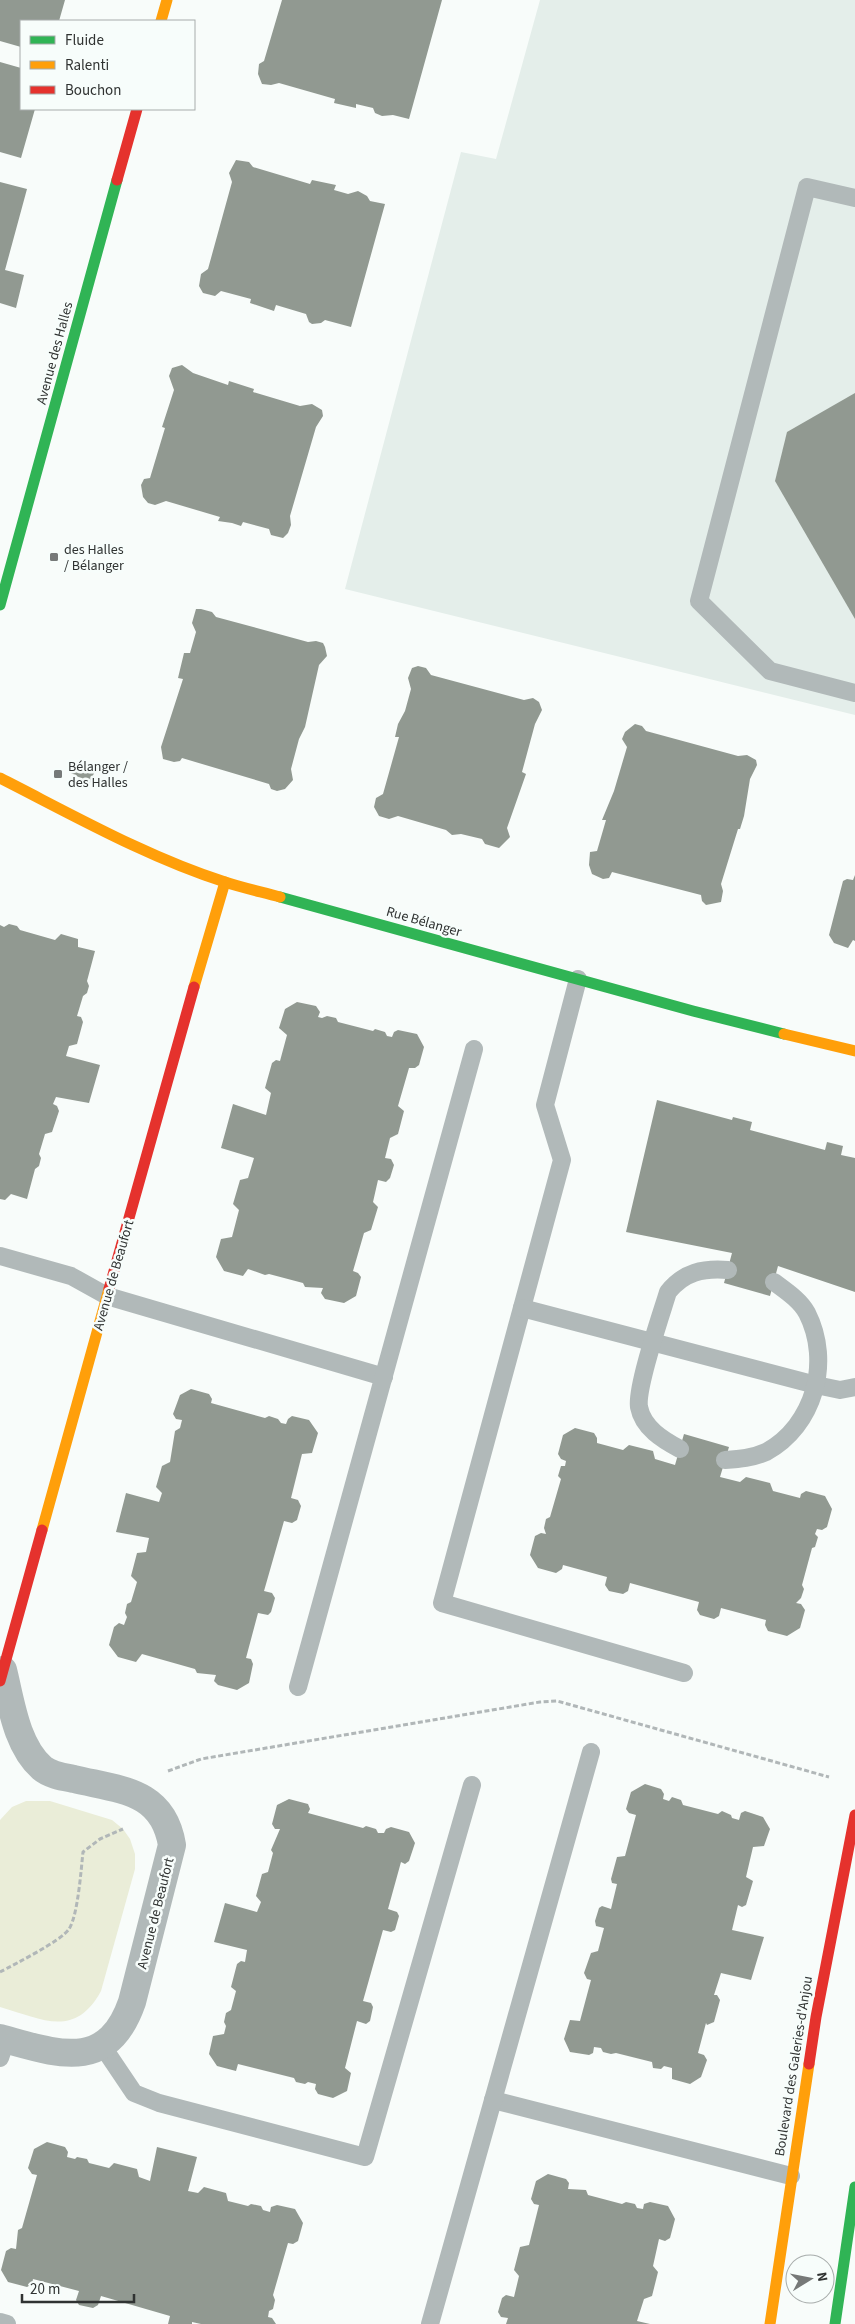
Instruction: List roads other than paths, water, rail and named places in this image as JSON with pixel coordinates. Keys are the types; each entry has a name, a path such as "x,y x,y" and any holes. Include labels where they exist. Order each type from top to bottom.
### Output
{"street":[{"path":"162,20 167,0"},
{"name":"Avenue des Halles","path":"0,605 137,110"},
{"name":"Rue Bélanger","path":"0,778 91,825 225,882 693,1011 855,1051"},
{"name":"Avenue de Beaufort","path":"2,2045 70,2054 87,2051 102,2044 125,2021 132,2002 171,1854 170,1829 163,1815 151,1802 133,1792 61,1776 43,1769 32,1757 24,1742 1,1675 208,936 225,882"},
{"name":"Boulevard des Galeries-d'Anjou","path":"770,2324 816,2017 855,1815"},
{"path":"835,2324 855,2187"}],"lane":[{"path":"855,198 807,187 699,601 770,671 855,693"},
{"path":"578,979 544,1105 562,1160 442,1603 684,1673"},
{"path":"298,1687 474,1049"},
{"path":"0,1256 71,1276 108,1296 384,1376"},
{"path":"680,1449 660,1438 646,1423 639,1406 640,1389 668,1292 677,1280 695,1272 712,1269 728,1270"},
{"path":"725,1460 744,1459 765,1452 795,1430 808,1409 816,1385 818,1363 816,1340 806,1312 791,1294 774,1282"},
{"path":"522,1308 816,1385 850,1392"},
{"path":"430,2324 590,1752"},
{"path":"102,2044 134,2093 159,2104 365,2157 472,1785"},
{"path":"493,2100 791,2176"},
{"path":"0,2322 7,2324"}],"place":[{"name":"des Halles / Bélanger","path":"54,557"},
{"name":"Bélanger / des Halles","path":"58,774"}]}
